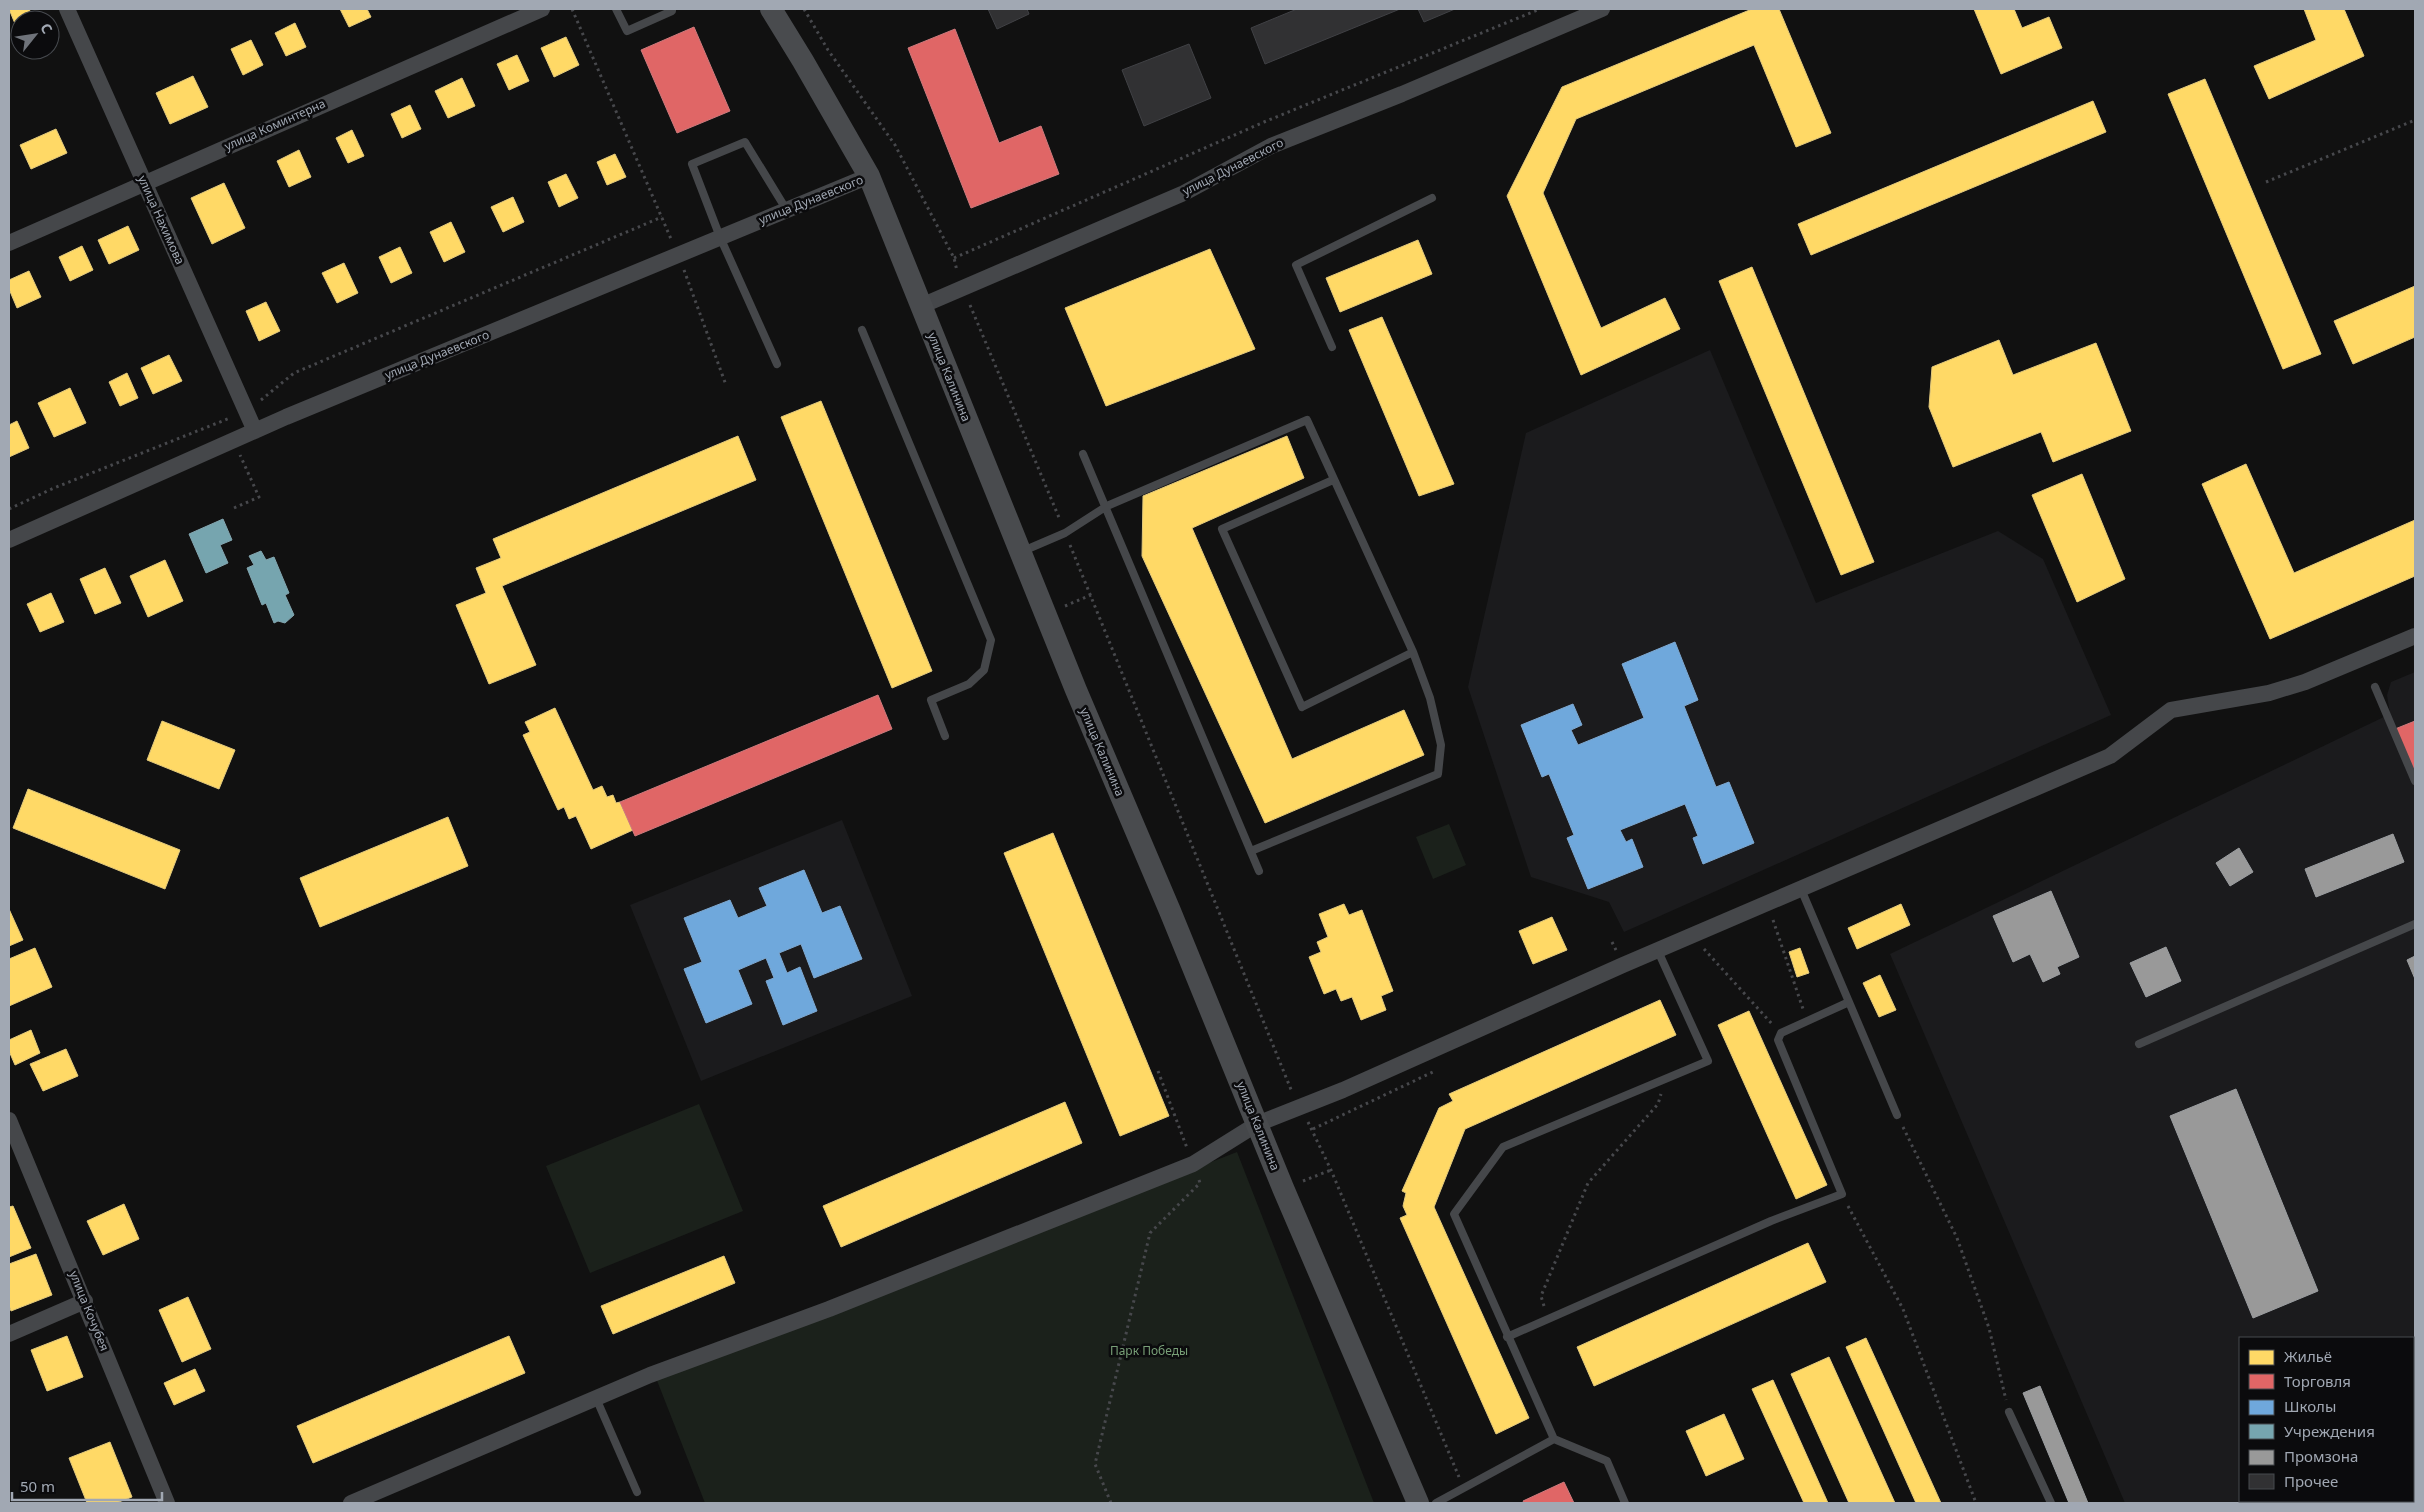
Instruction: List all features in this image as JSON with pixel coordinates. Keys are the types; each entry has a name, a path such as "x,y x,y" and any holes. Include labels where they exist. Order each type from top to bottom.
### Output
{"main road":[{"name":"улица Калинина","path":"771,9 869,176 1021,552 1257,1124 1418,1503"}],"street":[{"name":"улица Нахимова","path":"67,9 255,431"},
{"name":"улица Коминтерна","path":"9,242 542,9"},
{"name":"улица Дунаевского","path":"921,306 1184,193 1271,146 1402,94 1602,9"},
{"name":"улица Дунаевского","path":"9,540 255,431 869,176"},
{"path":"351,1503 596,1397 829,1309 1193,1164 1257,1124 2110,756 2171,710 2269,693 2296,685 2415,636"},
{"name":"улица Кочубея","path":"9,1120 168,1503"},
{"path":"9,1334 85,1301"}],"lane":[{"path":"616,9 628,31 672,11 672,9"},
{"path":"777,364 720,237 692,164 745,142 786,209"},
{"path":"1332,347 1296,265 1432,198"},
{"path":"862,330 991,640 984,670 979,675 969,684 930,700 945,736"},
{"path":"1021,552 1065,533 1107,506 1307,420 1413,652 1430,698 1441,745 1438,774 1251,850"},
{"path":"1083,454 1107,506 1259,871"},
{"path":"1333,480 1222,528 1302,707 1413,652"},
{"path":"2375,687 2415,781"},
{"path":"1801,889 1897,1115"},
{"path":"2139,1044 2415,924"},
{"path":"1625,1503 1607,1461 1554,1439 1507,1337 1454,1214 1504,1147 1708,1061 1658,951"},
{"path":"1507,1337 1771,1221 1842,1194 1778,1040 1781,1033 1849,1002"},
{"path":"596,1397 637,1492"},
{"path":"2009,1412 2050,1503"},
{"path":"1436,1503 1464,1490 1554,1439"}],"path":[{"path":"572,9 678,256 726,385"},
{"path":"804,9 828,50 895,145 954,258 962,288 1065,533 1298,1107 1313,1129 1464,1490"},
{"path":"954,258 1273,118 1540,9"},
{"path":"2266,182 2415,120"},
{"path":"9,509 54,488 247,412 294,373 662,217"},
{"path":"225,420 259,497 234,508"},
{"path":"1772,918 1807,1021"},
{"path":"1703,947 1781,1033"},
{"path":"1111,1503 1095,1464 1150,1233 1200,1183 1158,1071"},
{"path":"1548,1319 1541,1296 1588,1183 1658,1104 1665,1079"},
{"path":"1897,1115 1957,1238 1989,1328 2009,1412"},
{"path":"1842,1194 1903,1309 1976,1503"}],"shaded area":[{"path":"1710,350 1816,603 1998,531 2043,559 2111,715 1624,932 1609,902 1531,877 1468,687 1526,433"},
{"path":"2415,672 2415,1503 2125,1503 1890,954 2390,714 2387,695 2391,682"},
{"path":"842,820 912,996 701,1081 630,905"}],"green space":[{"path":"1449,824 1466,865 1433,879 1416,837"},
{"path":"699,1104 743,1211 590,1273 546,1166"},
{"name":"Парк Победы","path":"1237,1152 1374,1503 705,1503 656,1378"}],"building: Жильё":[{"path":"9,9 29,10 10,10"},
{"path":"340,9 367,9 371,17 349,27"},
{"path":"1752,9 1779,9 1831,133 1796,147 1754,45 1576,119 1543,193 1601,328 1665,298 1680,329 1581,375 1507,196 1562,87"},
{"path":"1974,9 2014,9 2022,28 2049,17 2062,48 2001,74"},
{"path":"2304,9 2344,9 2364,56 2269,99 2254,66 2316,40"},
{"path":"295,23 306,47 286,56 275,33"},
{"path":"566,37 579,65 554,77 541,48"},
{"path":"251,40 263,65 243,75 231,49"},
{"path":"517,55 529,81 509,90 497,64"},
{"path":"193,76 208,107 170,124 156,93"},
{"path":"462,78 475,106 448,118 435,91"},
{"path":"2205,79 2321,354 2283,369 2168,94"},
{"path":"2093,101 2106,132 1811,255 1798,224"},
{"path":"410,105 421,129 402,138 391,114"},
{"path":"56,129 67,153 31,169 20,145"},
{"path":"352,130 364,156 348,163 336,138"},
{"path":"299,150 311,177 289,187 277,161"},
{"path":"615,154 626,177 607,185 597,162"},
{"path":"566,174 578,198 559,207 548,182"},
{"path":"224,183 245,228 212,244 191,198"},
{"path":"513,197 524,222 503,232 491,207"},
{"path":"451,222 465,252 444,262 430,232"},
{"path":"128,226 139,250 109,264 98,240"},
{"path":"1418,240 1432,274 1340,312 1326,278"},
{"path":"82,246 93,270 70,281 59,257"},
{"path":"400,247 412,273 391,283 379,257"},
{"path":"1210,249 1255,349 1106,406 1065,308"},
{"path":"344,263 358,293 337,303 322,273"},
{"path":"1752,267 1874,562 1841,575 1719,281"},
{"path":"29,271 41,297 17,308 9,289 9,280"},
{"path":"2415,286 2415,337 2353,364 2334,321"},
{"path":"266,302 280,331 259,341 246,311"},
{"path":"1382,317 1454,484 1419,496 1349,330"},
{"path":"1999,340 2013,375 2096,343 2131,431 2053,462 2041,432 1953,467 1929,407 1932,367"},
{"path":"169,355 182,381 153,394 141,368"},
{"path":"127,373 138,398 120,406 109,382"},
{"path":"70,388 86,423 54,437 38,403"},
{"path":"821,401 932,671 892,688 781,417"},
{"path":"17,421 29,448 9,457 9,425"},
{"path":"738,436 756,480 502,586 536,665 489,684 456,605 486,593 476,568 501,558 493,539"},
{"path":"1287,436 1304,478 1192,528 1292,759 1404,710 1424,755 1265,823 1142,556 1143,496"},
{"path":"2246,464 2294,573 2415,520 2415,576 2270,639 2202,484"},
{"path":"2082,474 2125,579 2077,602 2032,495"},
{"path":"165,560 183,601 148,617 130,576"},
{"path":"105,568 121,603 95,614 80,579"},
{"path":"51,593 64,622 40,632 27,604"},
{"path":"555,708 593,790 602,786 607,797 613,795 616,803 620,802 633,830 591,849 576,816 569,819 564,807 558,810 523,735 530,732 525,722"},
{"path":"162,721 235,750 219,789 147,760"},
{"path":"28,789 180,850 165,889 13,828"},
{"path":"448,817 468,866 320,927 300,878"},
{"path":"1053,833 1169,1116 1120,1136 1004,853"},
{"path":"1344,904 1349,915 1362,910 1393,991 1381,996 1386,1010 1361,1020 1352,997 1341,1001 1336,989 1324,994 1309,957 1321,952 1317,942 1328,937 1319,914"},
{"path":"1901,904 1910,925 1857,949 1848,928"},
{"path":"9,909 23,940 9,946"},
{"path":"1552,917 1567,950 1533,964 1519,931"},
{"path":"35,948 52,987 9,1006 9,959"},
{"path":"1800,948 1809,973 1797,977 1789,952"},
{"path":"1880,975 1896,1010 1879,1017 1863,983"},
{"path":"1660,1000 1676,1035 1465,1129 1434,1207 1529,1418 1496,1434 1400,1218 1407,1215 1403,1206 1406,1193 1402,1191 1439,1108 1453,1101 1449,1094"},
{"path":"1749,1011 1827,1185 1796,1199 1718,1025"},
{"path":"31,1030 40,1053 15,1065 9,1051 9,1040"},
{"path":"66,1049 78,1076 43,1091 30,1064"},
{"path":"1065,1102 1082,1143 841,1247 823,1206"},
{"path":"124,1204 139,1239 103,1255 87,1221"},
{"path":"13,1206 31,1248 9,1257 9,1207"},
{"path":"1808,1243 1826,1282 1594,1386 1577,1347"},
{"path":"36,1254 52,1295 11,1311 9,1305 9,1264"},
{"path":"724,1256 735,1283 613,1334 601,1306"},
{"path":"188,1297 211,1349 182,1362 159,1310"},
{"path":"67,1336 83,1377 47,1391 31,1350"},
{"path":"509,1336 525,1373 313,1463 297,1426"},
{"path":"1866,1338 1941,1503 1916,1503 1846,1347"},
{"path":"1829,1357 1895,1503 1849,1503 1791,1374"},
{"path":"195,1369 205,1391 174,1405 164,1383"},
{"path":"1773,1380 1828,1503 1804,1503 1752,1389"},
{"path":"1724,1414 1744,1459 1706,1476 1686,1431"},
{"path":"110,1442 132,1497 116,1503 87,1503 69,1458"}],"building: Торговля":[{"path":"694,27 730,111 677,133 641,50"},
{"path":"955,29 999,143 1041,126 1059,174 971,208 908,48"},
{"path":"878,695 892,729 635,836 620,802"},
{"path":"2415,721 2415,774 2395,729"},
{"path":"1564,1482 1574,1503 1524,1503 1523,1501"}],"building: Школы":[{"path":"1675,642 1698,700 1684,706 1716,787 1729,782 1754,843 1703,864 1693,838 1698,836 1685,804 1620,830 1626,842 1632,839 1643,867 1588,889 1567,838 1574,835 1549,774 1542,777 1521,725 1573,704 1582,725 1571,730 1578,745 1644,718 1622,664"},
{"path":"804,870 822,913 840,906 862,959 814,978 801,944 779,953 787,973 800,967 817,1011 783,1025 766,981 774,978 766,958 738,970 752,1004 706,1023 684,969 702,962 684,918 730,900 738,918 767,906 759,888"}],"building: Учреждения":[{"path":"223,519 232,540 220,545 228,563 206,573 189,534"},
{"path":"261,551 266,560 274,557 289,593 285,595 294,615 285,623 278,621 274,623 266,603 262,605 247,568 254,565 249,556"}],"building: Промзона":[{"path":"2393,834 2404,862 2316,897 2305,869"},
{"path":"2239,848 2253,872 2230,886 2216,863"},
{"path":"2051,891 2079,957 2057,967 2060,974 2043,982 2030,954 2013,962 1993,916"},
{"path":"2166,947 2181,981 2146,997 2130,963"},
{"path":"2415,956 2415,979 2407,960"},
{"path":"2236,1089 2318,1291 2253,1318 2170,1116"},
{"path":"2415,1345 2415,1402 2414,1399"},
{"path":"2040,1386 2088,1503 2069,1503 2023,1393"}],"building: Прочее":[{"path":"988,9 1027,9 1029,14 997,29"},
{"path":"1297,9 1400,9 1265,64 1251,28"},
{"path":"1418,9 1455,9 1424,22"},
{"path":"1189,44 1211,98 1144,126 1122,70"}]}
